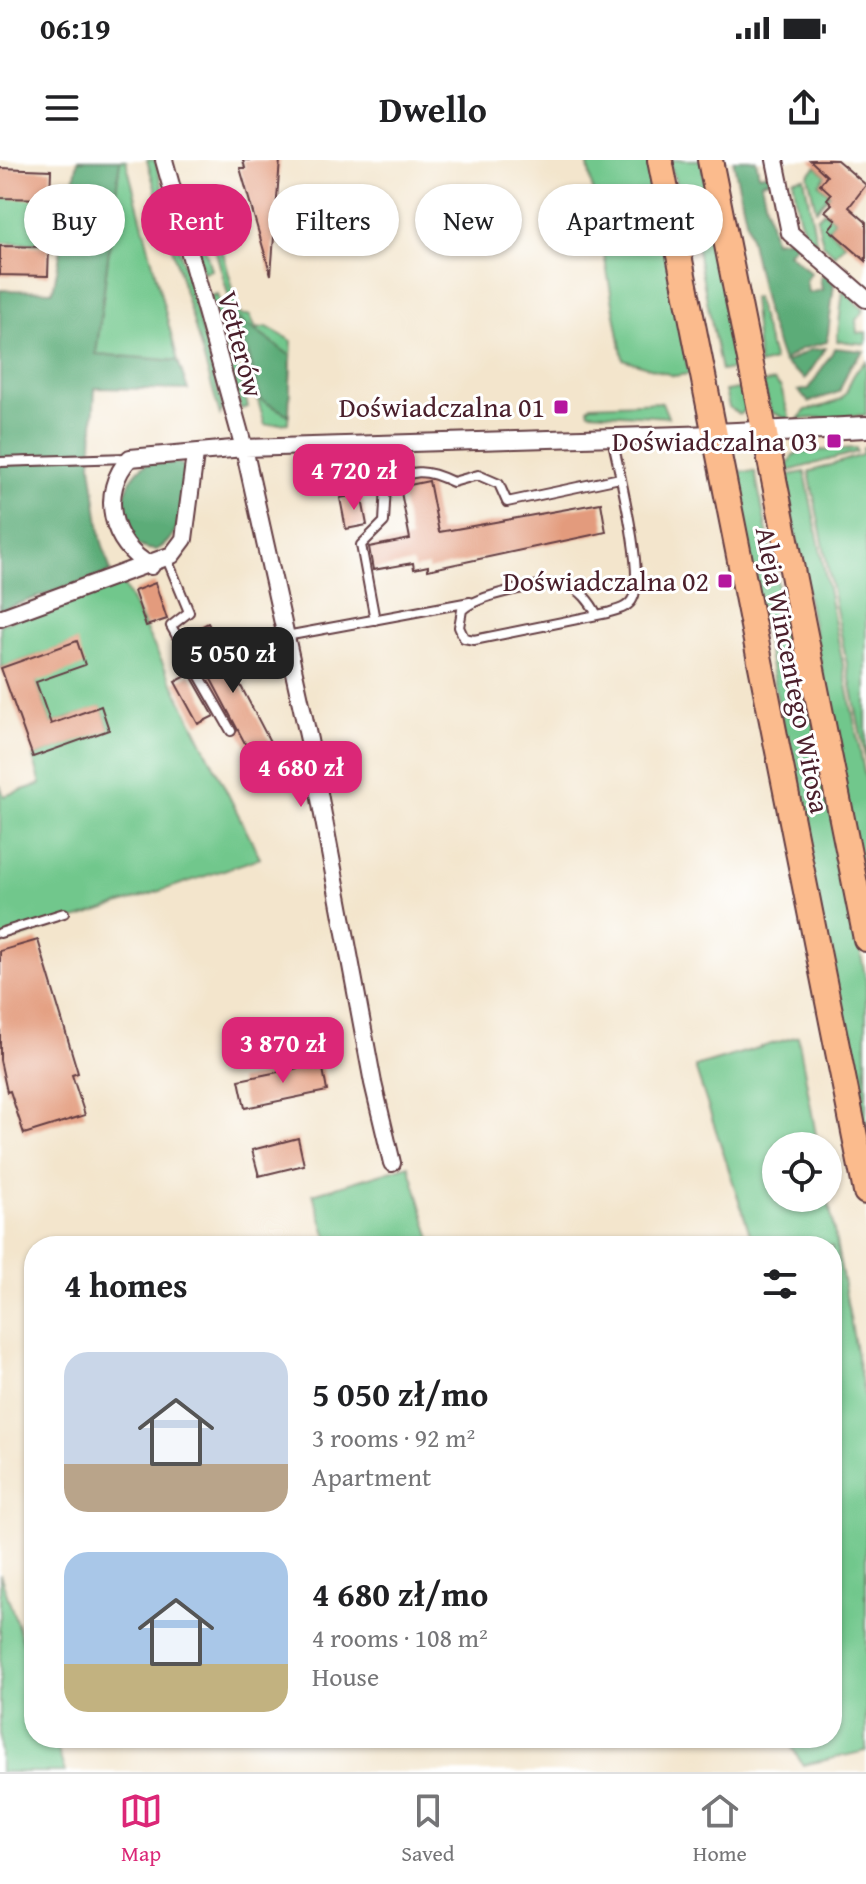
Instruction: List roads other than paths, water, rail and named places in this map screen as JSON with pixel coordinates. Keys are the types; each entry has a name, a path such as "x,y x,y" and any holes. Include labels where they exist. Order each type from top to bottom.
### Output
{"main road":[{"name":"Aleja Wincentego Witosa","path":"660,160 866,1192"},
{"name":"Aleja Wincentego Witosa","path":"710,160 866,939"}],"street":[{"name":"Vetterów","path":"164,160 244,448 286,636 392,1163"},
{"path":"775,160 790,233 866,299"},
{"path":"151,566 133,557 117,535 114,521 114,483 130,458 195,455 244,448 764,433 866,427"},
{"path":"0,618 167,559 184,539 195,455"}],"lane":[{"path":"471,602 462,610 459,627 464,638 474,640 597,615 628,605 633,598 636,582 612,436"},
{"path":"0,462 130,458"},
{"path":"375,620 361,545 384,522 386,485 409,472 435,474 453,482 478,475 499,484 507,502 620,478"},
{"path":"167,559 189,612 171,626 231,731"},
{"path":"286,636 568,585 592,603 597,615"},
{"path":"0,933 64,913"}],"place":[{"name":"Doświadczalna 01","path":"561,407"},
{"name":"Doświadczalna 03","path":"834,441"},
{"name":"Doświadczalna 02","path":"725,581"}]}
